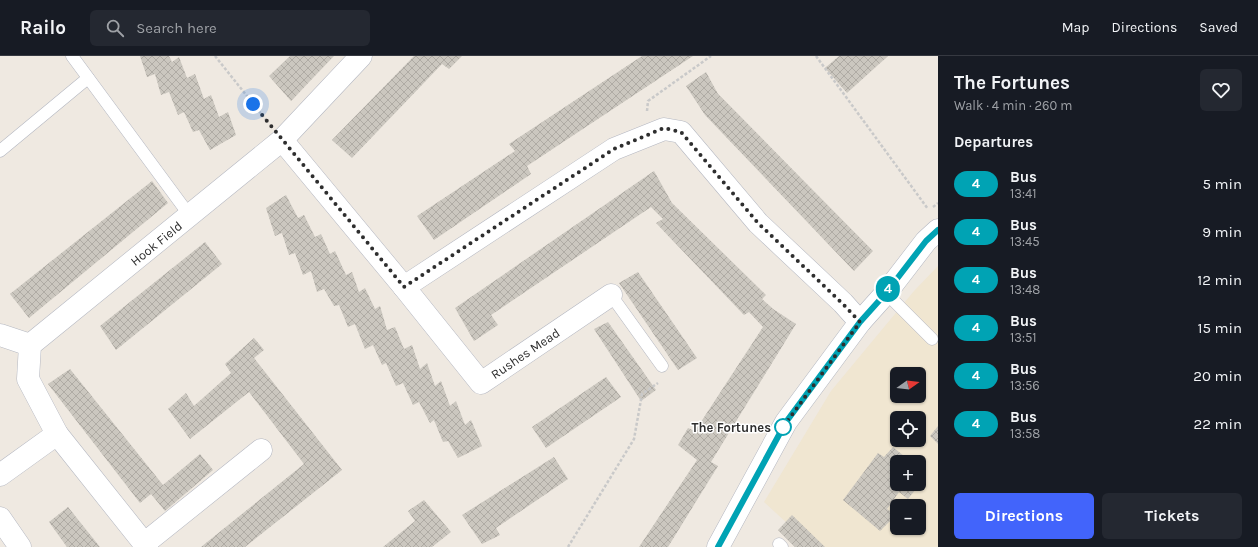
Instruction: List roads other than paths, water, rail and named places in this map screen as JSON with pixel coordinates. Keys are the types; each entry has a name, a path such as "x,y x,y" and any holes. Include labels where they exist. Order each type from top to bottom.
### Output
{"street":[{"path":"282,140 361,56"},
{"path":"404,287 614,149 664,128 681,132 758,223 860,322"},
{"name":"Hook Field","path":"30,345 282,140"},
{"name":"Rushes Mead","path":"282,140 404,287 481,383 611,295"},
{"path":"718,547 786,422 860,322 886,293 926,241 934,220"},
{"path":"0,335 30,345 28,379 57,434 146,545 261,450"},
{"path":"0,475 57,434"},
{"path":"0,518 20,547"}],"lane":[{"path":"72,56 190,216"},
{"path":"0,151 88,78"},
{"path":"886,293 932,340"},
{"path":"611,295 662,366"}],"place":[{"name":"The Fortunes","path":"783,427"}]}
